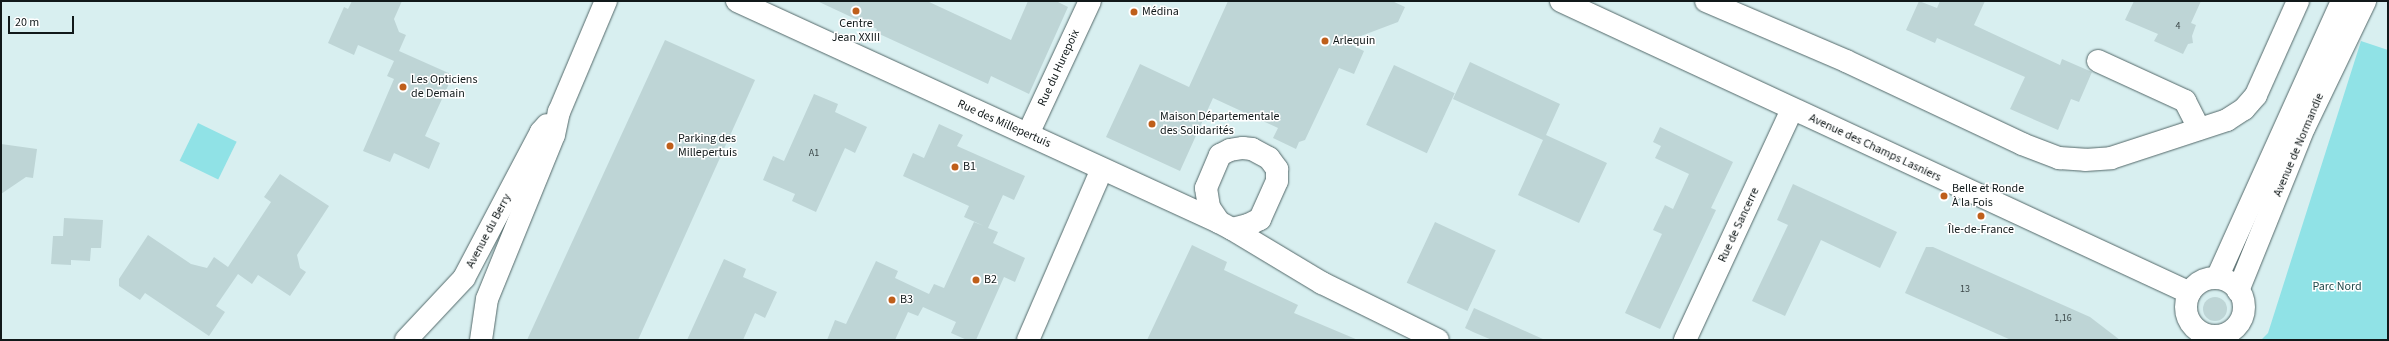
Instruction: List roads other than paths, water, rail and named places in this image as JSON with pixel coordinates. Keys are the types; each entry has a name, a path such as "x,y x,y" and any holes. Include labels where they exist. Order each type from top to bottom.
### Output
{"street":[{"name":"Avenue du Berry","path":"481,340 487,299 554,135 559,112 606,1"},
{"name":"Rue des Millepertuis","path":"737,1 1226,225 1322,283 1438,340"},
{"name":"Rue du Hurepoix","path":"1028,134 1090,1"},
{"name":"Avenue des Champs Lasniers","path":"1561,1 1792,110 2190,293"},
{"path":"1706,1 1846,61 2022,144 2059,158 2111,158 2227,120 2244,109 2256,95 2298,1"},
{"name":"Avenue de Normandie","path":"2217,278 2342,1"},
{"name":"Avenue de Normandie","path":"2238,291 2304,128 2365,1"},
{"path":"2098,61 2185,101 2199,129"},
{"name":"Rue de Sancerre","path":"1686,340 1792,110"},
{"name":"Avenue du Berry","path":"406,340 464,278 541,132 559,112"},
{"path":"1028,340 1102,169"},
{"path":"2217,278 2226,280 2238,291 2243,300 2241,318 2228,333 2209,338 2202,333 2187,331 2186,307 2190,293 2201,282 2217,278"}],"place":[{"name":"Centre Jean XXIII","path":"856,11"},
{"name":"Médina","path":"1134,12"},
{"name":"Arlequin","path":"1325,41"},
{"name":"Les Opticiens de Demain","path":"403,87"},
{"name":"Maison Départementale des Solidarités","path":"1152,124"},
{"name":"Parking des Millepertuis","path":"670,146"},
{"name":"B1","path":"955,167"},
{"name":"Belle et Ronde À la Fois","path":"1944,196"},
{"name":"Île-de-France","path":"1981,216"},
{"name":"B2","path":"976,280"},
{"name":"B3","path":"892,300"}],"park label":[{"name":"Parc Nord","path":"2337,287"}]}
